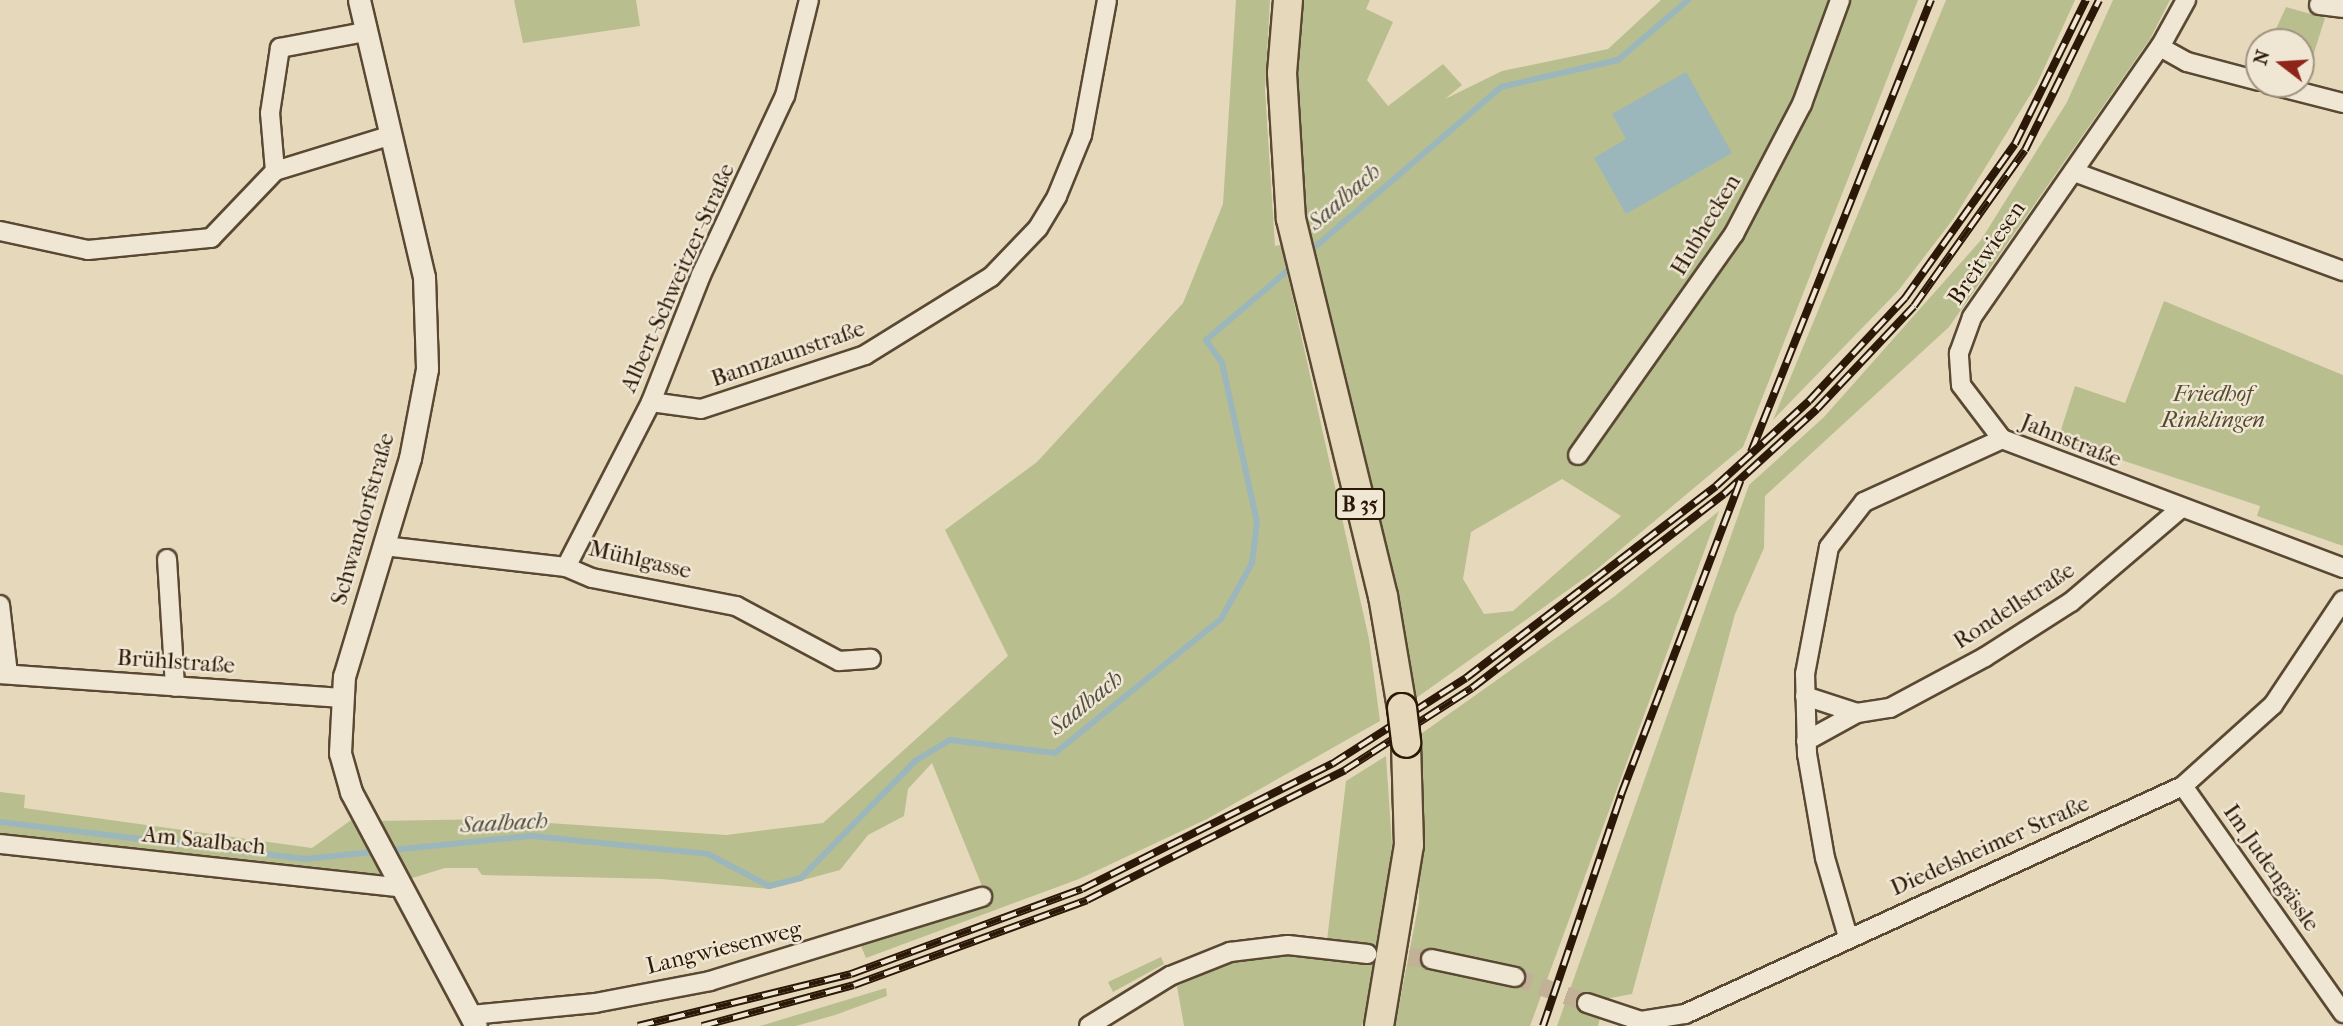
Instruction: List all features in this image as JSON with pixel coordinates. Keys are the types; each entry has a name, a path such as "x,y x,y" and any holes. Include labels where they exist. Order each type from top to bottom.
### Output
{"main road":[{"name":"B 35","path":"1288,0 1282,73 1291,219 1307,301 1383,596 1406,743 1409,845 1379,1026"}],"street":[{"name":"Schwandorfstraße","path":"359,0 425,277 427,330 420,414 340,698 340,753 366,821 473,1021"},
{"name":"Albert-Schweitzer-Straße","path":"566,567 651,402 701,275 785,96 808,21 809,0"},
{"path":"808,21 824,0"},
{"name":"Bannzaunstraße","path":"651,402 701,410 865,355 991,277 1038,228 1057,197 1082,135 1107,0"},
{"name":"Hubhecken","path":"1578,456 1734,234 1802,104 1840,0"},
{"name":"Breitwiesen","path":"2002,439 1967,398 1959,353 1972,317 2160,47 2186,0"},
{"path":"2318,6 2343,8"},
{"path":"275,171 270,113 280,48 365,32"},
{"path":"2160,47 2186,62 2245,77"},
{"path":"2315,96 2343,103"},
{"path":"0,231 88,250 211,238 275,171 392,135"},
{"path":"2074,172 2343,271"},
{"name":"Jahnstraße","path":"1848,937 1825,858 1806,741 1805,695 1815,597 1837,529 1864,502 2002,439 2180,509 2343,568"},
{"name":"Rondellstraße","path":"1857,713 1890,708 1985,657 2071,602 2180,509"},
{"name":"Mühlgasse","path":"384,546 566,567 592,578 736,606 839,661 872,659"},
{"path":"167,559 175,687"},
{"name":"Diedelsheimer Straße","path":"1587,1003 1627,1022 1685,1014 1848,937 2183,786 2273,705 2343,600"},
{"name":"Brühlstraße","path":"0,605 4,674 340,698"},
{"path":"1805,695 1857,713"},
{"path":"1806,741 1857,713"},
{"name":"Im Judengässle","path":"2183,786 2343,1013"},
{"name":"Am Saalbach","path":"0,844 402,888"},
{"name":"Langwiesenweg","path":"473,1021 594,1003 710,981 982,897"},
{"path":"1089,1026 1170,976 1230,952 1288,944 1367,954"},
{"path":"1431,959 1515,977"}],"green space":[{"path":"514,0 636,0 640,26 523,43"},
{"path":"1236,0 1270,0 1265,90 1275,246 1281,245 1369,639 1380,721 1207,819 1079,879 866,958 856,934 984,891 932,763 908,789 904,816 868,835 840,870 770,889 661,879 482,875 477,868 445,868 409,879 375,821 491,819 726,835 823,823 1008,656 945,530 1037,462 1183,303 1223,204"},
{"path":"1303,0 1370,0 1366,9 1393,22 1367,80 1388,106 1443,64 1462,85 1445,99 1502,71 1608,49 1661,0 1918,0 1743,447 1596,570 1412,701 1309,241 1293,91","holes":["1562,479 1621,516 1513,611 1484,614 1463,579 1471,532"]},
{"path":"1946,0 2075,0 2037,84 1954,218 1898,291 1773,420"},
{"path":"2113,0 2170,0 2150,39 1949,327 1765,496 1764,548 1735,614 1632,994 1605,999 1598,1026 1557,1026 1749,485 1824,417 1981,240 2067,102"},
{"path":"2286,7 2325,18 2315,50 2315,28 2276,28"},
{"name":"Friedhof Rinklingen","path":"2164,301 2343,375 2343,546 2257,516 2260,506 2058,439 2075,386 2125,403"},
{"path":"1719,511 1530,1026 1395,1026 1419,902 1418,736 1615,596"},
{"path":"1386,756 1392,845 1377,969 1362,1026 1184,1026 1177,986 1225,964 1265,956 1325,957 1346,781"},
{"path":"0,792 25,795 24,808 312,848 354,818 389,877 0,838"},
{"path":"1161,957 1164,964 1113,992 1108,982"},
{"path":"886,988 887,996 835,1015 796,1026 760,1026"}],"water":[{"path":"1686,72 1732,153 1626,214 1594,158 1626,139 1612,114"}],"waterway":[{"name":"Saalbach","path":"1308,253 1501,87 1618,60 1688,0"},
{"name":"Saalbach","path":"0,822 304,859 532,836 708,854 769,886 801,878 915,761 950,740 1055,753 1221,619 1252,563 1257,522 1222,363 1206,340 1294,265"}],"tunnel":[{"path":"1382,955 1431,959"},
{"path":"1515,977 1587,1003"}],"railway":[{"path":"1751,452 1931,0"},
{"path":"638,1026 851,974 1082,889 1332,764 1466,678 1716,486 1809,401 1905,298 2015,144 2086,0"},
{"path":"702,1026 854,985 1087,900 1345,770 1472,688 1724,494 1817,409 1914,306 2025,150 2099,0"},
{"path":"1543,1026 1621,795 1740,481"}]}
